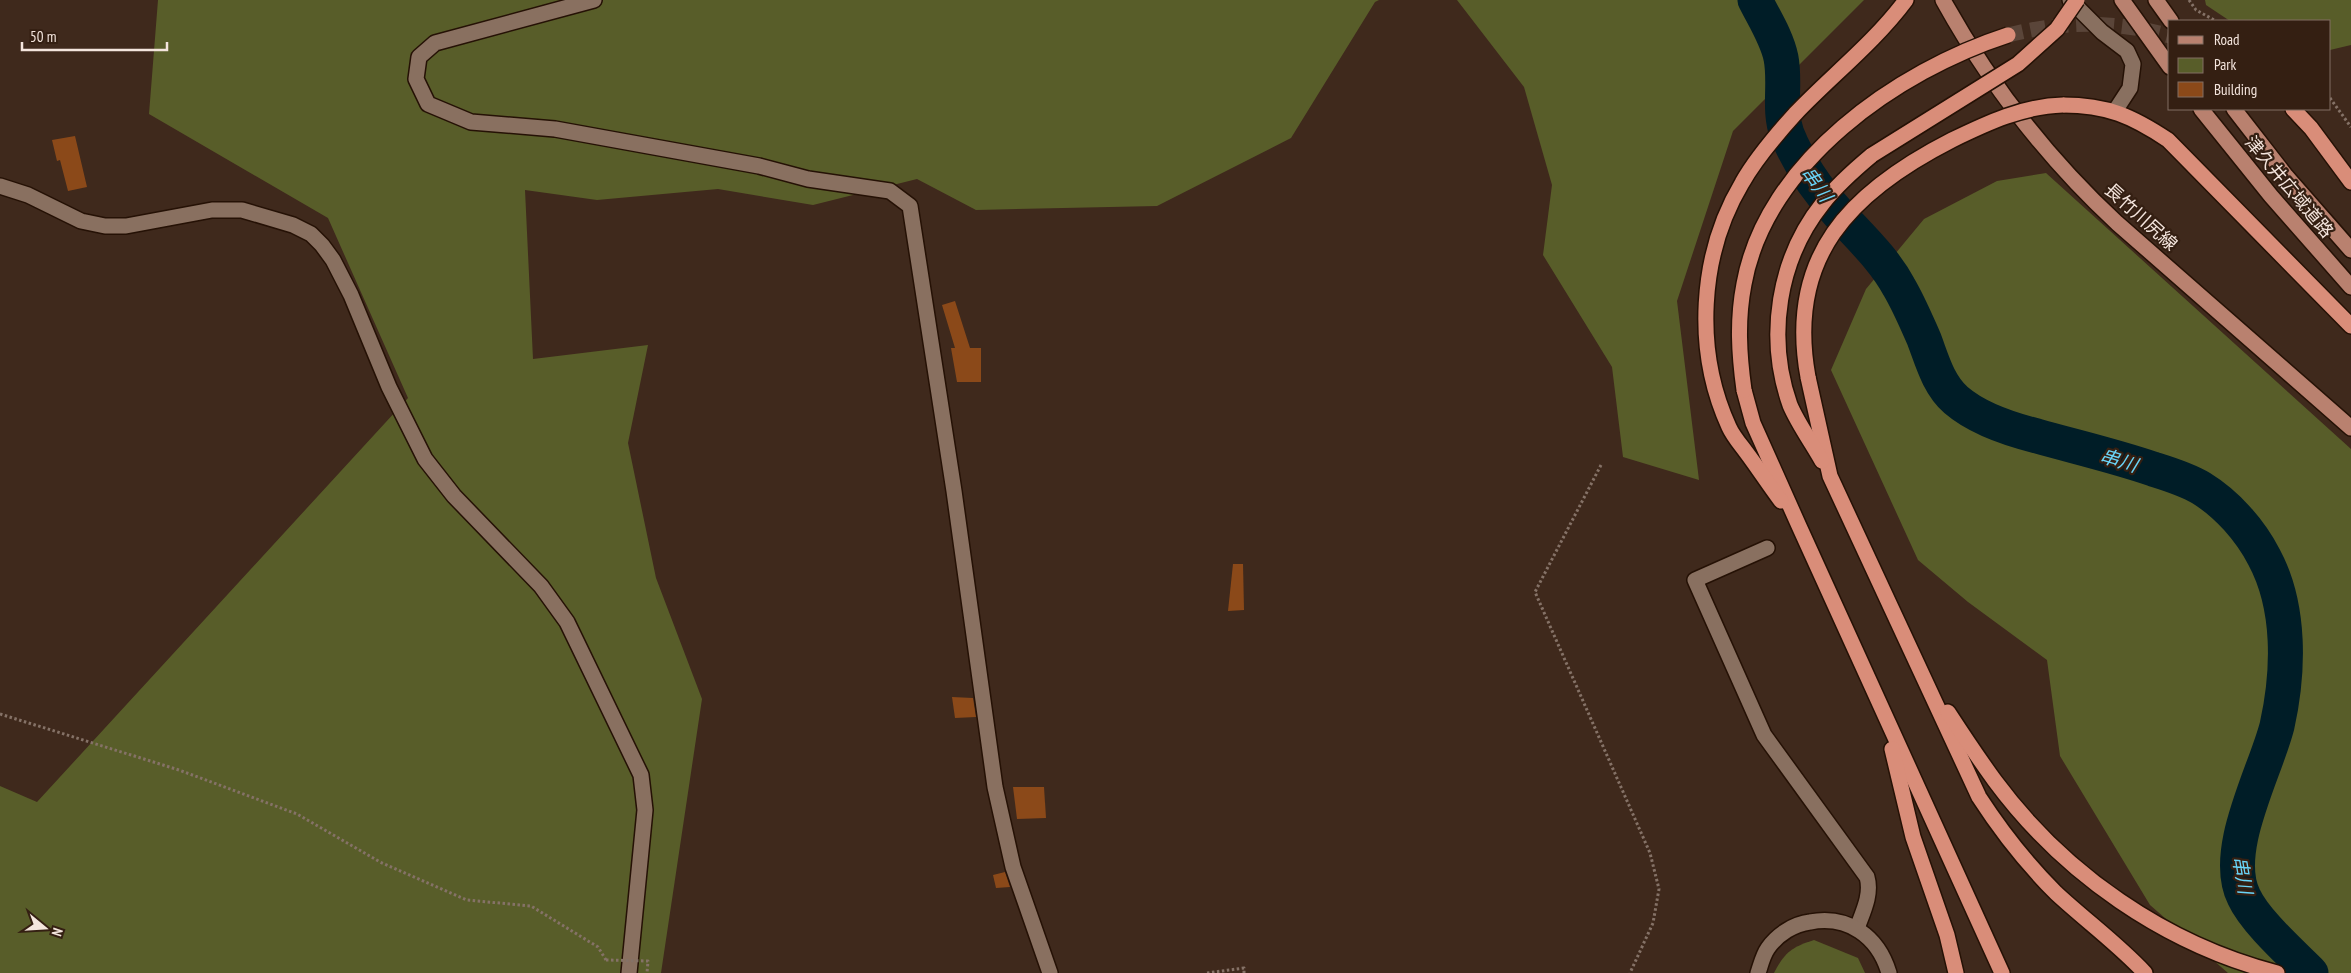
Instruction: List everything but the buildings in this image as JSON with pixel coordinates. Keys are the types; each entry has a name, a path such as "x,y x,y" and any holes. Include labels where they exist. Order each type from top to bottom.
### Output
{"highway":[{"path":"1799,526 1730,430 1716,396 1707,339 1707,299 1714,249 1731,204 1756,161 1796,113 1873,38 1906,0"},
{"path":"2077,0 2056,29 2031,53 1999,78 1872,155 1823,202 1801,234 1795,247 1780,299 1778,335 1784,382 1791,406 1830,476 1979,797 1996,824 2024,859 2056,892 2145,973"},
{"path":"2002,973 1754,423 1744,390 1739,344 1744,282 1759,237 1782,194 1807,160 1841,129 1882,97 1943,62 1984,43 2008,35"},
{"path":"1830,476 1808,377 1802,330 1805,299 1815,267 1827,241 1857,205 1888,179 1916,160 1968,132 2016,113 2050,105 2086,105 2116,111 2153,130 2182,152 2294,270 2351,326"},
{"path":"2294,110 2311,128 2351,182"},
{"path":"1923,676 1996,782 2060,854 2126,906 2184,940 2235,961 2277,973"},
{"path":"1883,712 1913,837 1945,927 1956,973"}],"main road":[{"name":"長竹川尻線","path":"1944,0 1966,38 2005,97 2042,144 2082,188 2117,223 2351,428"},
{"path":"2122,0 2168,64"},
{"path":"2156,0 2169,20"},
{"name":"津久井広域道路","path":"2202,110 2271,196 2351,287"},
{"name":"津久井広域道路","path":"2235,110 2286,176 2351,250"}],"street":[{"path":"594,0 435,42 419,57 416,79 428,104 471,122 555,129 759,166 808,179 890,192 910,206 954,491 995,787 1013,867 1050,973"},
{"path":"2070,0 2102,32 2127,51 2133,64 2130,88 2116,111"},
{"path":"0,186 28,195 81,221 105,226 126,226 212,210 242,210 293,224 311,234 322,244 347,287 389,387 425,459 454,496 541,586 567,622 641,775 645,810 629,973"},
{"path":"1767,548 1695,580 1764,736 1867,877 1870,886 1868,898 1857,928"},
{"path":"1758,973 1769,948 1789,928 1802,923 1824,919 1839,921 1857,928 1880,951 1889,973"}],"path":[{"path":"2189,0 2196,10 2215,20"},
{"path":"2331,99 2351,127"},
{"path":"1602,465 1536,592 1650,853 1659,889 1653,923 1630,973"},
{"path":"0,714 179,770 297,814 380,862 467,900 531,906 598,947 606,960 648,961 647,973"},
{"path":"1207,973 1244,968 1244,973"}],"green space":[{"path":"158,0 1379,0 1375,2 1291,138 1157,206 976,210 917,179 813,205 718,189 597,200 525,190 533,359 648,345 628,443 656,578 702,699 661,973 0,973 0,786 37,802 408,398 328,218 149,114"},
{"path":"1457,0 1864,0 1733,131 1677,301 1699,480 1623,457 1612,367 1543,255 1552,185 1524,87"},
{"path":"2205,0 2351,0 2351,45 2331,50 2331,20 2228,20 2206,5"},
{"path":"2046,173 2351,449 2351,973 2228,973 2150,905 2060,756 2047,660 1968,602 1918,560 1831,370 1866,289 1924,219 1997,181"},
{"path":"1814,940 1858,958 1865,973 1774,973 1790,951"}],"waterway":[{"name":"串川","path":"1755,0 1773,36 1781,58 1784,125 1792,145 1809,176 1823,196 1871,249 1893,277 1903,293 1936,371 1950,394 1974,413 2005,427 2139,464 2195,485 2211,494 2237,518 2252,537 2264,557 2273,576 2283,618 2285,640 2284,684 2277,726 2247,812 2241,835 2238,878 2244,897 2256,916 2311,973"}],"tunnel":[{"path":"2008,35 2049,27 2089,24 2129,27 2168,36"}]}
